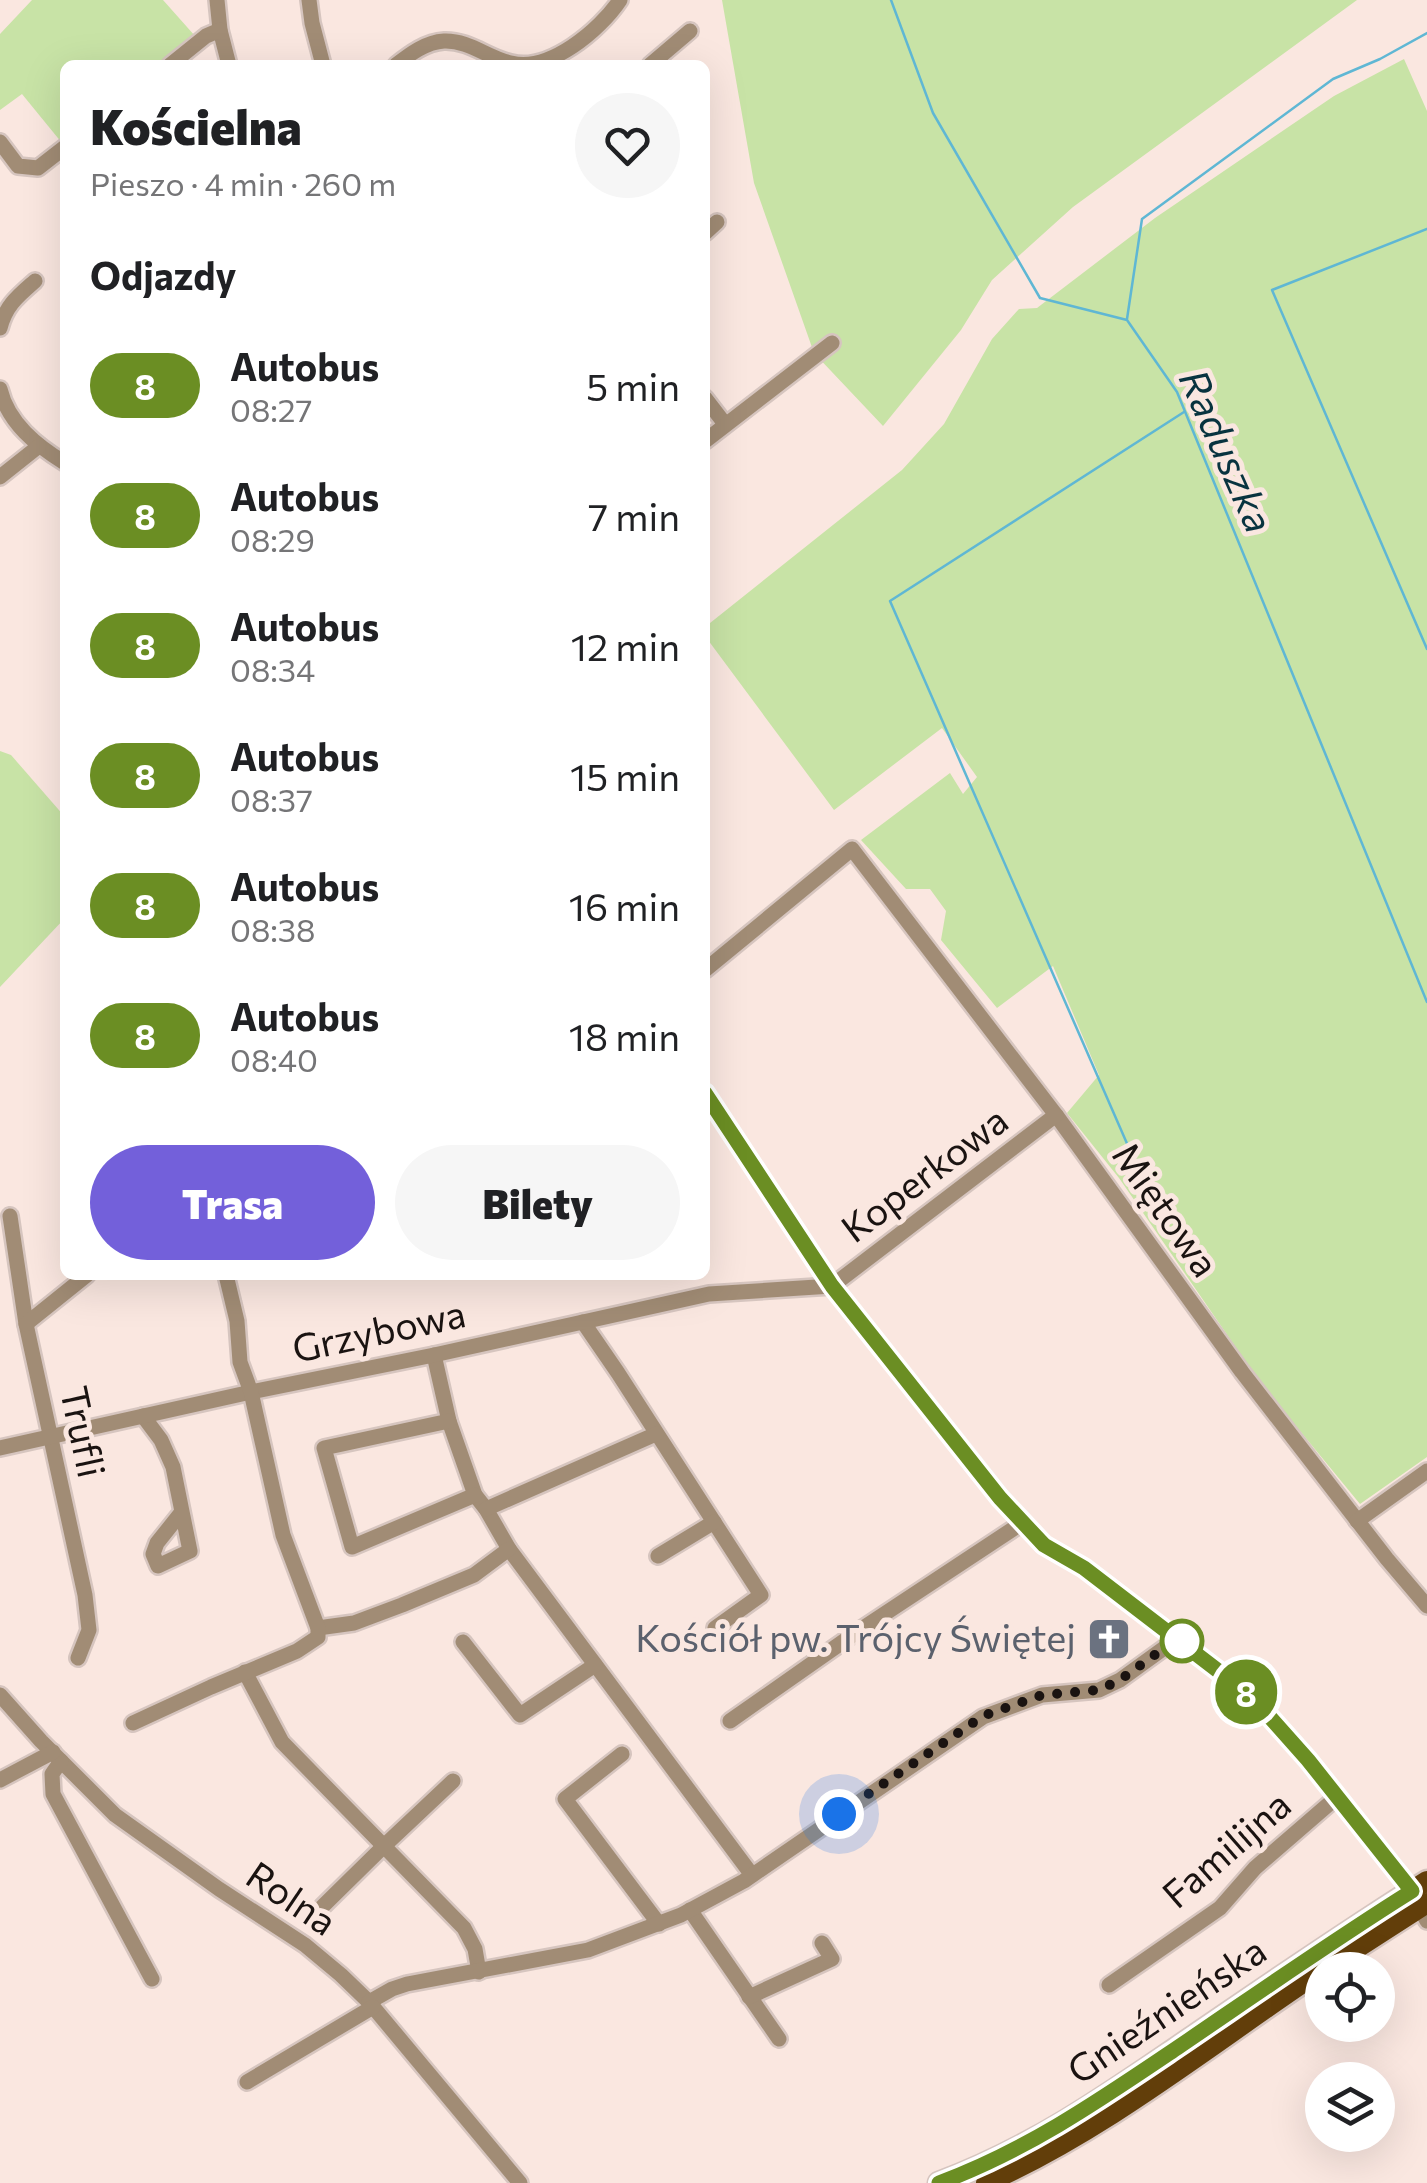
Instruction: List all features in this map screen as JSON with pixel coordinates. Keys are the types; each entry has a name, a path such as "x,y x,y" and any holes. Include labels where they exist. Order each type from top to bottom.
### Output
{"main road":[{"name":"Gnieźnieńska","path":"1349,1952 1422,1901"},
{"name":"Gnieźnieńska","path":"938,2183 1013,2152 1070,2120 1316,1953 1422,1901"},
{"name":"Gnieźnieńska","path":"986,2183 1085,2131 1305,1982"}],"street":[{"path":"217,0 227,60"},
{"path":"309,0 322,60"},
{"path":"548,60 587,35 620,0"},
{"path":"176,60 220,30"},
{"path":"656,60 690,31"},
{"path":"404,60 443,41 471,46 499,60"},
{"path":"0,142 18,166 38,168 60,151"},
{"path":"0,328 11,301 35,281"},
{"path":"710,437 832,344"},
{"path":"0,389 6,409 39,446 60,460"},
{"path":"710,404 725,424"},
{"path":"0,476 39,446"},
{"name":"Miętowa","path":"710,966 852,849 1056,1115 1203,1320 1427,1606"},
{"path":"710,1101 832,1286 1022,1523 1044,1545 1084,1568 1251,1696 1422,1901"},
{"name":"Koperkowa","path":"832,1286 1056,1115"},
{"name":"Trufli","path":"10,1216 26,1324 85,1595 89,1630 78,1658"},
{"path":"26,1324 81,1280"},
{"path":"227,1280 240,1362 251,1392 284,1535 318,1632"},
{"name":"Grzybowa","path":"0,1448 709,1294 832,1286"},
{"path":"582,1322 761,1595 715,1628"},
{"path":"434,1355 449,1420 475,1494 509,1549 752,1875"},
{"path":"143,1416 161,1440 172,1467 181,1513"},
{"path":"449,1420 324,1448 352,1547 475,1494"},
{"path":"486,1509 656,1434"},
{"path":"1357,1521 1427,1471"},
{"path":"658,1556 714,1522"},
{"path":"730,1721 1022,1523"},
{"path":"133,1723 298,1651 318,1632 354,1623 474,1575 509,1549"},
{"path":"247,2082 392,1989 588,1950 690,1910 752,1875 983,1716 1042,1695 1099,1690 1120,1680 1178,1638"},
{"path":"463,1642 520,1715 595,1666"},
{"path":"245,1672 282,1742 464,1928 475,1949 479,1972"},
{"name":"Rolna","path":"0,1694 115,1815 306,1944 342,1974 520,2183"},
{"path":"622,1754 565,1799 659,1924"},
{"path":"0,1780 57,1757"},
{"path":"57,1757 52,1794 152,1978"},
{"path":"322,1907 453,1781"},
{"name":"Familijna","path":"1109,1985 1220,1908 1254,1868 1337,1797"},
{"path":"690,1910 779,2039"},
{"path":"749,1997 832,1958 822,1943"}],"green space":[{"path":"32,0 163,0 195,36 165,60 60,60 60,141 22,94 0,110 0,34"},
{"path":"722,0 1357,0 1073,207 992,280 961,330 883,426 814,353 754,183"},
{"path":"1404,59 1427,111 1427,1457 1360,1504 1259,1381 1119,1178 1067,1113 1099,1075 1053,966 997,1008 941,940 946,911 930,889 906,889 861,840 950,773 963,794 977,777 942,728 834,810 710,643 710,623 902,470 944,424 992,339 1019,309 1037,308 1155,218 1334,96"},
{"path":"0,751 11,755 60,811 60,923 0,987"}],"waterway":[{"name":"Raduszka","path":"891,0 933,113 1040,298 1127,320 1177,392 1427,1002"},
{"path":"1127,319 1142,219 1333,79 1427,33"},
{"path":"1427,229 1272,290 1427,649"},
{"path":"1146,1187 890,601 1184,412"}],"bus line":[{"name":"8","path":"710,1101 832,1286 1000,1498 1044,1545 1084,1568 1251,1696 1308,1760 1412,1891 1070,2120 1013,2152 939,2183"}],"place":[{"name":"Kościół pw. Trójcy Świętej","path":"1109,1639"}],"route":[{"path":"839,1814 983,1716 1042,1695 1099,1690 1120,1680 1178,1638 1182,1641"}]}
